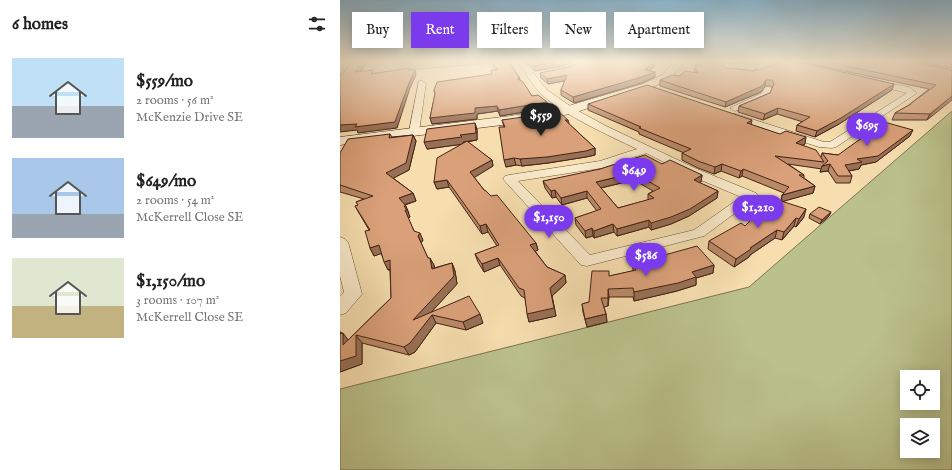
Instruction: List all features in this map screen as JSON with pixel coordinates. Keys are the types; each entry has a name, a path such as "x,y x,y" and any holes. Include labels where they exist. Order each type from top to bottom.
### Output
{"street":[{"path":"414,132 422,84"},
{"path":"537,84 544,92 570,110 602,128 648,149 693,172 751,196 699,233 587,261 509,179 602,164 648,149"},
{"path":"340,141 510,120 570,110 651,84"},
{"path":"768,89 765,94 724,113 823,145 832,145 913,93 906,89 883,84"},
{"path":"647,86 660,90"},
{"path":"340,242 353,294 340,308"}],"green space":[{"path":"952,111 952,470 340,470 340,389 749,287"}],"building":[{"path":"340,84 409,84 395,122 355,127 357,124 340,125"},
{"path":"436,84 524,84 532,96 538,95 547,102 499,110 497,106 475,108 475,113 430,118 435,93 434,90"},
{"path":"563,84 618,84 573,97 561,90"},
{"path":"672,84 763,84 762,86 726,102"},
{"path":"774,84 894,84 841,118 817,131 797,125 810,117 778,108 765,114 739,106 770,93"},
{"path":"931,84 952,84 952,96 930,114 895,113 911,104 936,85"},
{"path":"647,85 752,120 747,123 780,134 786,131 806,137 796,143 816,150 824,162 775,156 804,175 799,175 815,186 782,195 789,187 743,169 741,171 722,164 715,167 698,161 682,153 691,149 639,128 641,127 588,104"},
{"path":"559,112 568,120 565,120 595,148 586,151 547,157 514,158 504,160 499,127 505,127 502,120"},
{"path":"884,122 913,130 878,156 857,159 862,162 845,165 852,176 838,176 830,164 822,166 828,161 822,153 838,155"},
{"path":"475,123 476,133 460,135 462,137 424,142 427,129"},
{"path":"390,134 389,138 413,135 406,163 386,173 413,193 399,198 406,206 404,206 407,210 405,210 414,231 420,233 418,236 428,258 430,258 432,269 452,263 454,276 413,320 469,296 480,314 463,322 432,315 410,343 404,347 356,335 356,356 340,361 340,334 343,333 343,345 391,298 390,260 384,262 379,245 370,248 365,231 370,230 355,206 358,205 356,202 373,196 340,185 340,153 348,139"},
{"path":"467,141 492,160 470,172 484,190 491,196 497,195 536,243 530,245 547,267 565,275 550,288 554,308 527,314 524,290 519,288 498,258 482,264 475,254 499,245 486,224 480,226 447,180 434,182 437,158"},
{"path":"645,155 662,164 670,160 702,175 694,180 718,191 690,209 671,217 651,223 649,220 617,229 613,224 594,231 592,228 585,231 575,218 601,209 587,191 561,198 555,190 551,191 543,181 600,169","holes":["634,173 660,188 648,194 654,198 618,208 596,182"]},
{"path":"778,200 806,209 799,219 796,218 784,232 777,230 736,259 709,241 741,223 745,226 762,208 769,211"},
{"path":"819,207 831,212 822,220 810,214"},
{"path":"697,246 714,265 692,272 696,277 678,283 634,292 633,288 608,289 608,298 601,298 606,314 585,319 582,304 589,302 592,271 609,271 609,276 636,270 632,261 649,257 650,259"}]}
